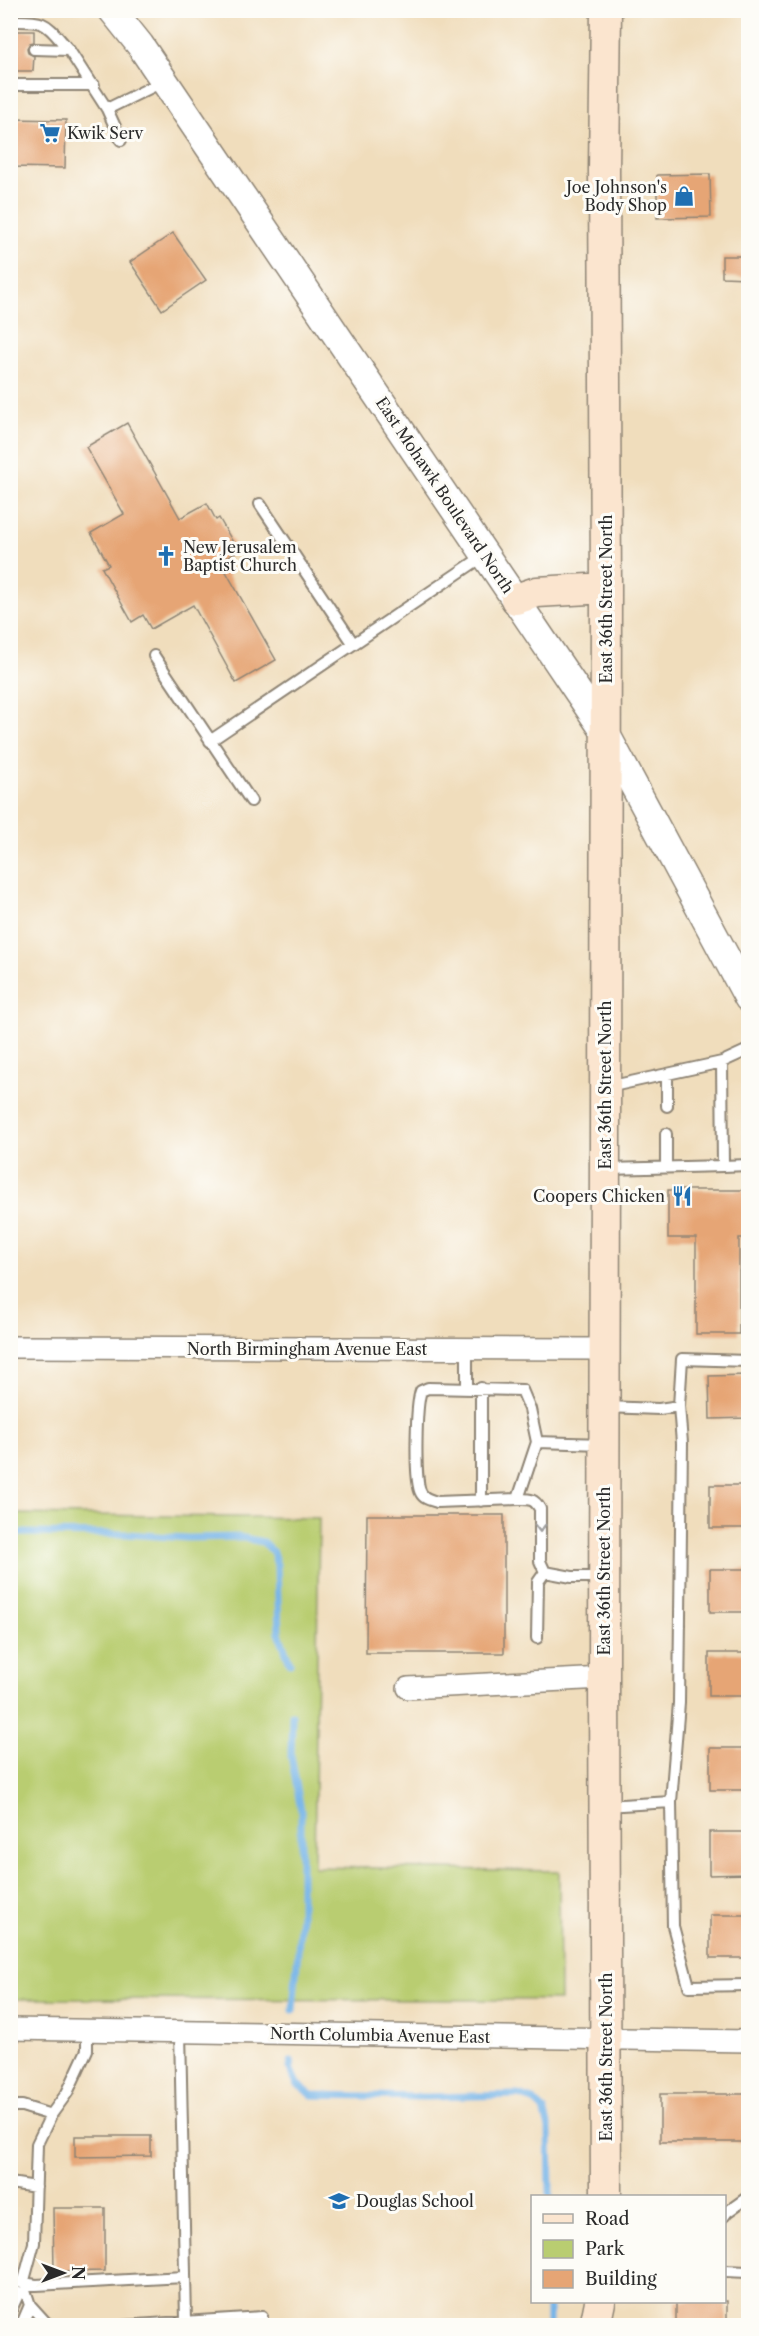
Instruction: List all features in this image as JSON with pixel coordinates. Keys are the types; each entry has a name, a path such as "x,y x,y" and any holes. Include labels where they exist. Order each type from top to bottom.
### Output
{"main road":[{"name":"East 36th Street North","path":"606,10 604,170 606,2195"},
{"path":"516,599 537,592 606,588"},
{"path":"595,2325 600,2303"},
{"path":"613,2303 618,2325"}],"street":[{"name":"East Mohawk Boulevard North","path":"112,10 140,45 605,732 748,998"},
{"name":"North Birmingham Avenue East","path":"10,1347 604,1349"},
{"path":"408,1688 604,1678"},
{"name":"North Columbia Avenue East","path":"10,2029 748,2041"}],"lane":[{"path":"10,21 37,21 48,26 69,50 94,86 121,140"},
{"path":"34,49 69,50"},
{"path":"107,109 164,81"},
{"path":"10,85 94,86"},
{"path":"260,504 354,643"},
{"path":"210,741 485,555"},
{"path":"154,656 250,801"},
{"path":"604,1088 722,1062 748,1050"},
{"path":"722,1062 723,1166"},
{"path":"667,1074 667,1106"},
{"path":"666,1134 666,1167"},
{"path":"604,1169 748,1165"},
{"path":"467,1350 467,1388"},
{"path":"748,1361 682,1359 679,1406 682,1443 679,1703 671,1802 673,1926 689,1986 748,1985"},
{"path":"518,1499 537,1442 530,1409 522,1390 428,1388 421,1391 417,1404 418,1485 421,1493 426,1499 437,1502 531,1499 540,1509 540,1562 545,1572"},
{"path":"481,1500 482,1388"},
{"path":"604,1407 659,1409 679,1406"},
{"path":"537,1442 604,1444"},
{"path":"545,1572 572,1577 604,1577"},
{"path":"537,1638 538,1582 545,1572"},
{"path":"605,1806 671,1802"},
{"path":"10,2312 23,2284 34,2243 38,2144 51,2115 67,2093 87,2050 87,2031"},
{"path":"180,2031 186,2321"},
{"path":"10,2106 22,2106 51,2115"},
{"path":"10,2183 36,2187"},
{"path":"726,2213 748,2197"},
{"path":"726,2271 748,2272"},
{"path":"10,2281 23,2284 184,2277"},
{"path":"23,2284 30,2305 49,2325"},
{"path":"21,2325 30,2305"},
{"path":"121,2325 262,2318 262,2325"}],"green space":[{"path":"11,1514 319,1518 314,1867 559,1871 560,2000 11,1999"}],"building":[{"path":"10,31 34,31 34,42 30,43 27,48 28,53 34,56 33,71 10,71"},
{"path":"10,119 66,120 65,168 10,167"},
{"name":"Joe Johnson's Body Shop","path":"710,174 711,217 657,218 657,175"},
{"path":"173,233 206,280 162,310 130,262"},
{"path":"722,256 748,256 748,278 722,277"},
{"name":"New Jerusalem Baptist Church","path":"127,423 180,518 207,503 216,520 219,518 238,551 220,561 276,660 236,683 193,605 151,629 143,615 132,622 102,568 109,565 91,533 124,514 86,447"},
{"path":"668,1190 748,1190 748,1238 739,1238 739,1334 696,1334 696,1238 668,1238"},
{"path":"748,1375 748,1418 710,1419 709,1376"},
{"path":"710,1485 748,1485 748,1528 710,1528"},
{"path":"367,1515 504,1515 504,1653 366,1653"},
{"path":"710,1569 748,1569 748,1612 710,1612"},
{"path":"709,1653 748,1653 748,1696 709,1696"},
{"path":"710,1748 748,1748 748,1790 710,1790"},
{"path":"709,1832 748,1832 748,1874 709,1875"},
{"path":"710,1915 748,1915 748,1958 710,1958"},
{"path":"660,2094 748,2094 748,2142 660,2142"},
{"path":"75,2136 151,2136 151,2156 75,2157"},
{"path":"53,2208 105,2208 105,2271 54,2272"},
{"path":"727,2301 727,2325 676,2325 676,2303 726,2303"}],"waterway":[{"path":"10,1533 126,1534 187,1538 239,1537 263,1542 273,1552 277,1565 279,1633 290,1663"},
{"path":"292,1715 291,1756 301,1810 301,1915 293,2010"},
{"path":"291,2062 290,2068 297,2084 312,2095 425,2097 518,2095 533,2100 544,2110 549,2128 550,2195"},
{"path":"549,2303 549,2326"}],"place":[{"name":"Kwik Serv","path":"50,133"},
{"name":"Joe Johnson's Body Shop","path":"684,196"},
{"name":"New Jerusalem Baptist Church","path":"166,556"},
{"name":"Coopers Chicken","path":"682,1196"},
{"name":"Douglas School","path":"339,2201"}]}
